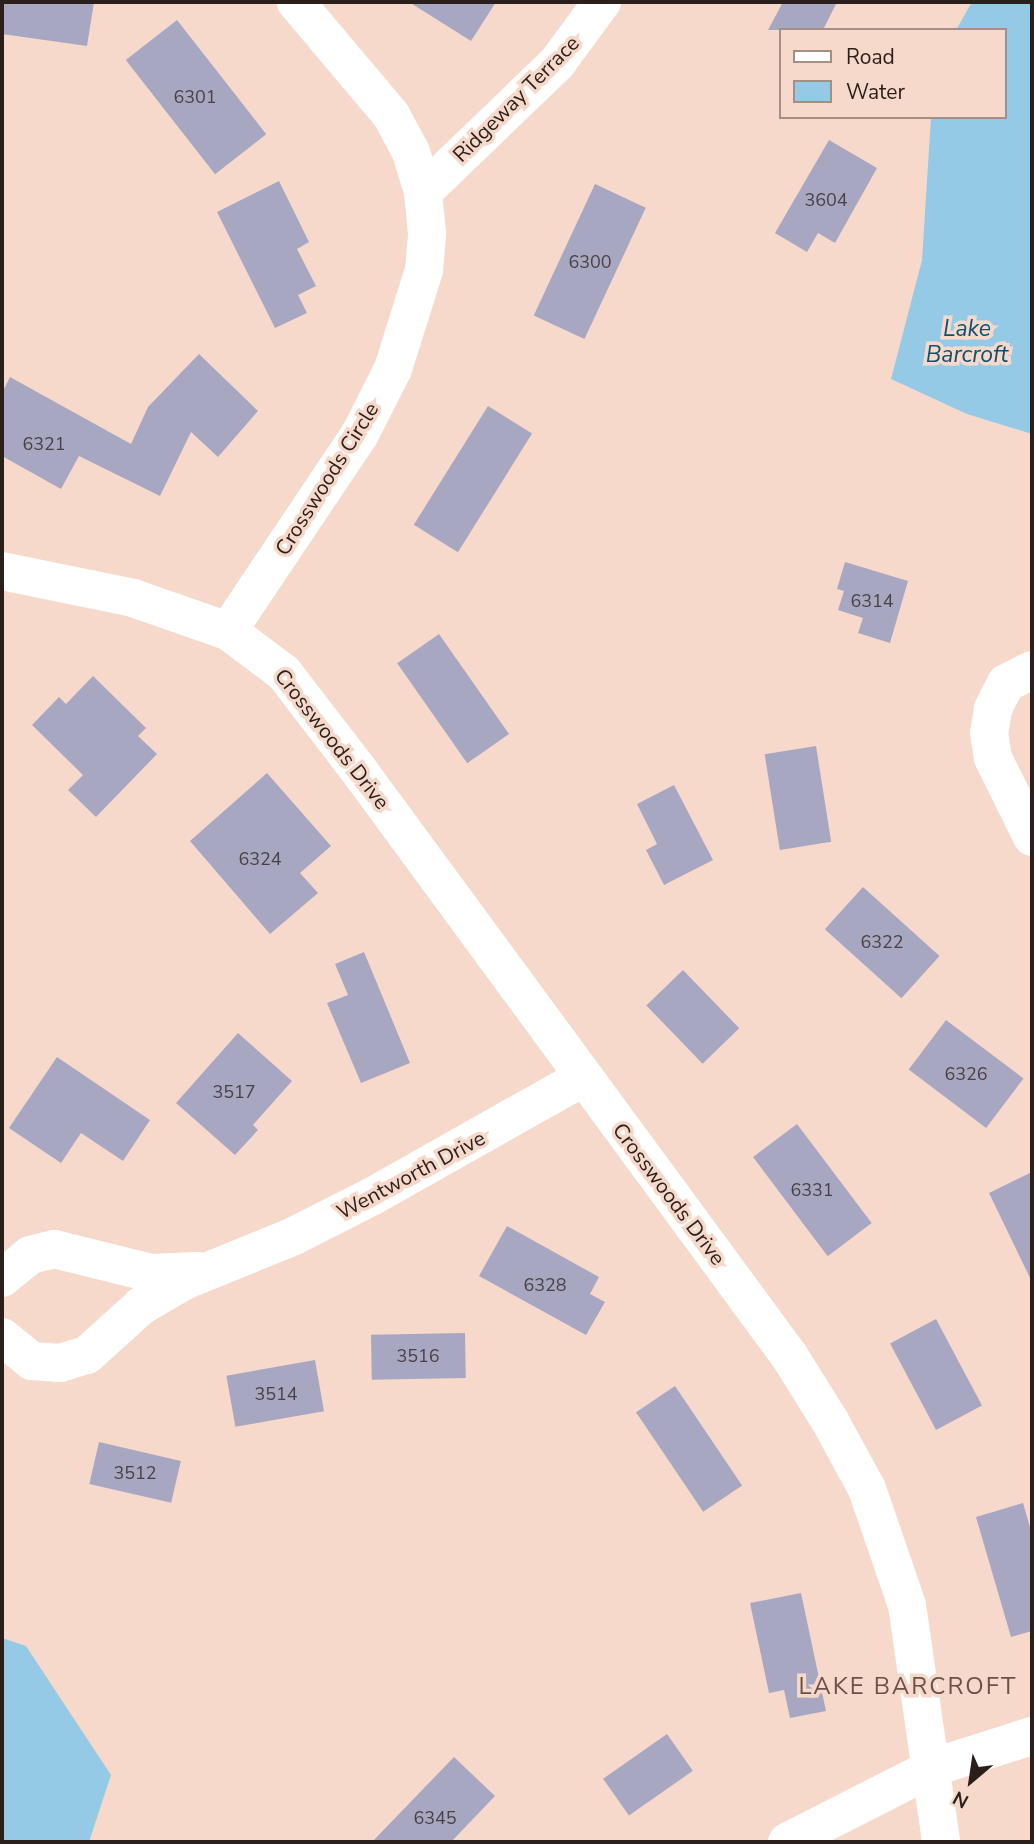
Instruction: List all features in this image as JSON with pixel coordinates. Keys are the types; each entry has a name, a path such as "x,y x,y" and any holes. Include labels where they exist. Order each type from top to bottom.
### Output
{"street":[{"name":"Crosswoods Circle","path":"228,631 360,435 393,369 424,270 427,233 422,192 411,152 391,115 296,2"},
{"name":"Ridgeway Terrace","path":"422,192 557,63 602,2"},
{"path":"2,571 133,598 228,631"},
{"name":"Crosswoods Drive","path":"228,631 284,673 790,1357 867,1489 907,1605 934,1767 941,1842"},
{"path":"1032,670 1006,683 993,709 989,733 993,758 1032,836"},
{"name":"Wentworth Drive","path":"2,1337 32,1362 60,1363 87,1355 141,1306 184,1281 234,1263 371,1197 582,1078"},
{"name":"Wentworth Drive","path":"2,1278 30,1255 54,1249 151,1273 195,1272 234,1263"},
{"path":"787,1842 934,1767 1032,1736"}],"water":[{"name":"Lake Barcroft","path":"972,2 1032,2 1032,434 967,414 891,379 922,260 931,119 1006,119 1006,28 957,28"},
{"path":"2,1638 26,1646 111,1775 89,1842 2,1842"}],"building":[{"path":"2,2 94,2 87,46 2,34"},
{"path":"409,2 496,2 471,41"},
{"path":"783,2 837,2 824,28 768,30"},
{"path":"177,20 266,134 215,174 126,60"},
{"path":"829,140 877,168 835,243 818,233 807,252 775,233"},
{"path":"279,181 309,242 297,249 316,286 298,295 307,313 275,328 217,212"},
{"path":"595,184 646,208 584,339 534,315"},
{"path":"199,354 258,411 218,457 191,432 160,496 79,456 61,489 2,456 2,393 10,377 131,444 148,407"},
{"path":"488,406 532,434 458,552 414,525"},
{"path":"845,562 908,581 890,643 858,633 863,618 838,610 844,591 837,589"},
{"path":"439,634 509,734 467,763 397,663"},
{"path":"93,676 146,728 138,736 157,754 96,817 68,790 83,775 32,725 59,697 66,704"},
{"path":"816,746 831,842 780,850 765,754"},
{"path":"267,773 331,846 300,873 318,893 270,934 190,841"},
{"path":"674,785 713,860 664,885 646,850 657,844 637,804"},
{"path":"863,887 940,956 901,998 825,929"},
{"path":"364,952 410,1063 361,1083 327,1003 348,995 335,964"},
{"path":"683,970 739,1028 703,1064 646,1005"},
{"path":"946,1020 1023,1078 986,1128 909,1070"},
{"path":"238,1033 292,1081 253,1125 258,1130 235,1155 176,1103"},
{"path":"57,1057 150,1120 123,1161 81,1133 61,1163 9,1128"},
{"path":"797,1124 872,1223 828,1256 753,1157"},
{"path":"1032,1172 1032,1282 989,1193"},
{"path":"507,1226 599,1277 590,1294 605,1302 586,1335 479,1276"},
{"path":"936,1319 982,1406 936,1430 890,1343"},
{"path":"465,1333 466,1378 372,1380 371,1335"},
{"path":"315,1360 324,1411 235,1427 226,1376"},
{"path":"675,1386 742,1485 703,1512 636,1412"},
{"path":"99,1442 181,1461 171,1503 89,1484"},
{"path":"1023,1503 1032,1534 1032,1631 1011,1637 976,1517"},
{"path":"801,1593 826,1711 790,1718 784,1690 769,1693 750,1603"},
{"path":"667,1734 693,1771 629,1816 603,1779"},
{"path":"454,1757 495,1796 451,1842 372,1842"}],"district":[{"name":"LAKE BARCROFT","path":"908,1687"}]}
